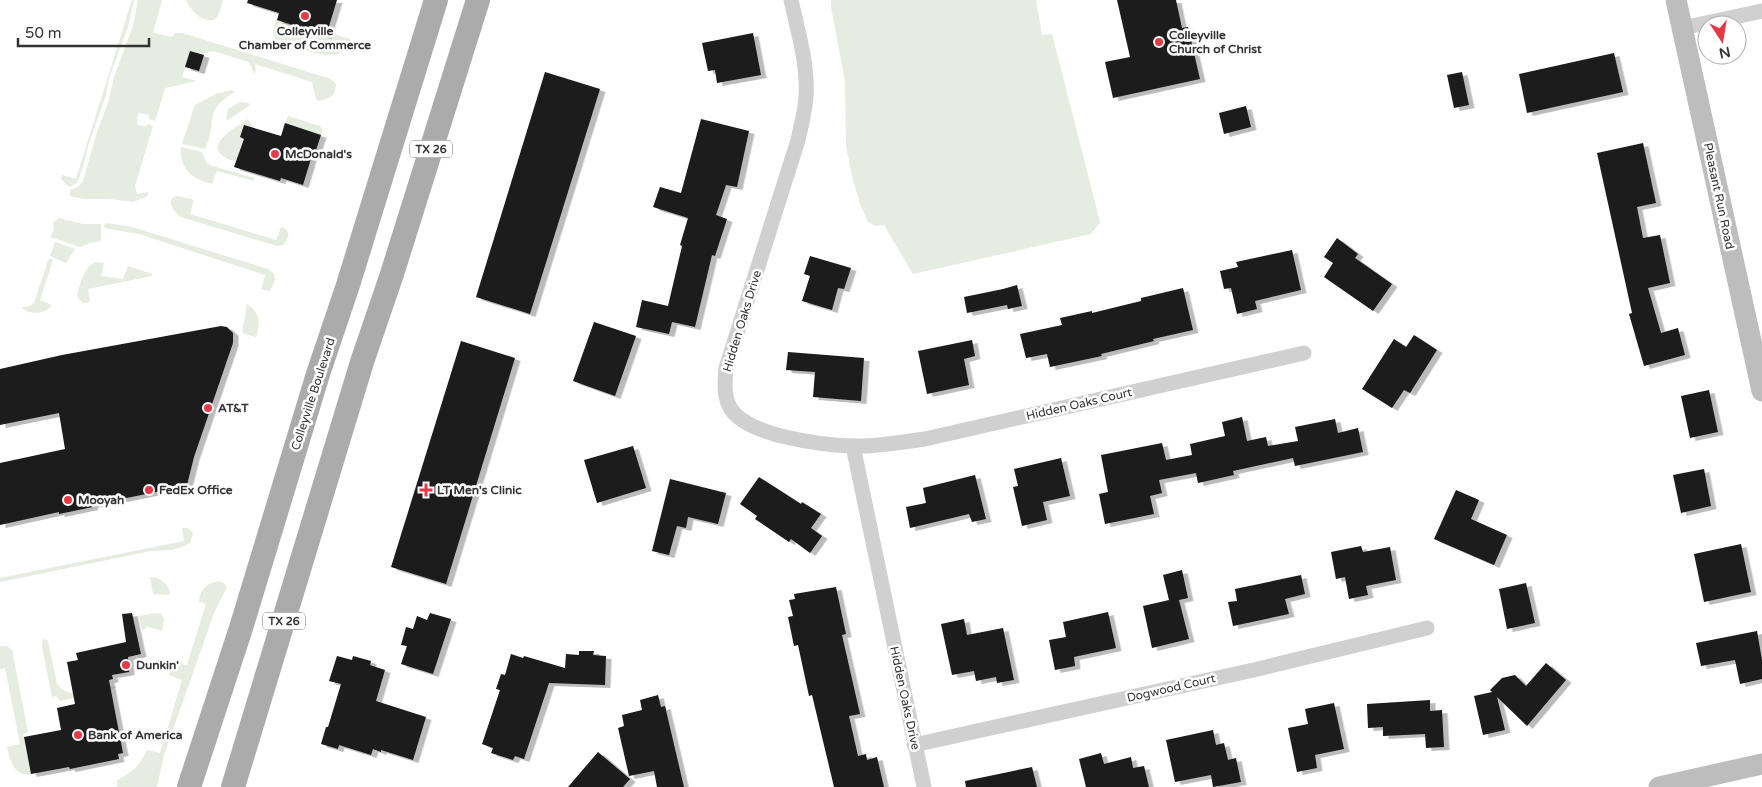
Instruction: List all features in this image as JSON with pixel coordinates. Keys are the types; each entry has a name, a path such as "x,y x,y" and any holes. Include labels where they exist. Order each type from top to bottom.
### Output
{"main road":[{"name":"Colleyville Boulevard","path":"189,787 241,628 318,374 351,276 436,0"},
{"name":"TX 26","path":"233,787 362,362 392,274 478,0"}],"street":[{"name":"Hidden Oaks Drive","path":"791,0 806,80 804,111 798,140 726,368 724,386 726,399 731,410 742,420 758,429 821,444 854,446 924,787"},
{"name":"Pleasant Run Road","path":"1676,0 1757,345 1762,391"},
{"path":"1682,28 1762,11"},
{"name":"Hidden Oaks Court","path":"854,446 884,445 925,439 1304,353"},
{"name":"Dogwood Court","path":"914,745 1258,669 1427,628"},
{"path":"1659,787 1762,764"}],"shaded area":[{"path":"132,0 134,0 128,27 109,78 106,95 89,143 82,170 77,183 69,187 61,179 62,175 76,179"},
{"path":"138,0 162,0 153,33 172,37 175,33 182,33 331,79 336,84 335,91 329,98 318,101 312,82 255,64 256,71 254,74 249,62 213,51 202,54 190,51 182,77 197,81 165,88 155,121 149,119 149,115 138,113 137,125 147,126 148,124 153,126 135,186 137,194 149,192 146,197 133,202 109,199 83,199 70,196 70,190 78,187 83,181 97,132 108,103 114,77 133,26"},
{"path":"186,0 223,0 215,19 206,20 190,8"},
{"path":"831,0 1036,0 1042,35 1052,34 1100,222 1091,234 913,274 884,225 876,226 868,222 860,204 846,146 845,81"},
{"path":"276,19 325,36 327,32 350,39 351,42 343,51 334,55 308,51 276,39 273,32"},
{"path":"231,90 235,92 218,105 214,111 209,140 205,149 182,144 195,105 216,94"},
{"path":"240,102 249,103 250,105 226,120 228,109"},
{"path":"288,116 320,126 322,129 321,135 285,124"},
{"path":"248,119 252,125 251,127 244,125 240,137 244,139 236,162 224,157 219,151 218,146 221,140"},
{"path":"181,147 202,152 206,162 210,165 254,178 254,181 217,171 212,184 199,179 189,172 182,162"},
{"path":"179,196 194,200 190,214 276,240 281,227 288,232 287,240 283,245 277,246 181,217 171,205 172,199"},
{"path":"59,218 83,224 101,224 101,241 80,247 50,237 54,230 53,223"},
{"path":"107,223 132,227 268,269 274,274 275,280 270,291 261,289 265,275 139,234 104,228 104,225"},
{"path":"55,242 75,249 66,263 50,256"},
{"path":"49,258 53,260 40,300 52,305 42,312 29,312 22,307 30,306 34,303"},
{"path":"96,262 104,263 101,276 123,279 128,266 152,274 152,276 88,289 90,302 83,303 77,295 81,281 85,271"},
{"path":"247,304 252,307 257,315 258,327 256,337 242,333"},
{"path":"182,528 188,528 193,533 190,543 172,550 151,551 0,582 0,578 184,541"},
{"path":"150,577 160,579 165,583 170,592 169,595 153,594"},
{"path":"219,581 227,587 214,613 164,755 157,787 117,787 117,780 135,768 147,750 160,753 182,680 169,675 173,662 187,665 206,604 199,602 201,594 208,585"},
{"path":"155,613 161,614 164,619 162,631 146,626 142,630 139,616"},
{"path":"43,640 48,641 57,684 63,690 70,693 78,693 118,687 60,701 56,696 52,697 42,647"},
{"path":"0,646 7,646 12,650 28,732 23,734 31,774 20,773 11,762 8,752 7,747 20,744 5,668 0,669"}],"building":[{"name":"Colleyville Chamber of Commerce","path":"248,0 337,0 326,36 277,20 279,13 247,3"},
{"name":"Colleyville Church of Christ","path":"1117,0 1176,0 1182,28 1188,27 1200,79 1113,98 1105,62 1130,57"},
{"path":"753,33 761,75 717,83 715,70 708,71 702,43"},
{"path":"190,51 204,55 199,71 185,67"},
{"path":"1614,53 1623,92 1527,113 1519,74"},
{"path":"545,72 600,89 530,314 476,297"},
{"path":"1462,72 1469,105 1454,108 1447,75"},
{"path":"1246,106 1251,127 1224,134 1219,113"},
{"path":"701,119 749,131 737,187 726,185 716,215 727,219 715,256 712,255 695,327 672,322 669,334 636,327 642,300 668,306 682,246 680,245 688,218 653,207 660,187 681,193"},
{"name":"McDonald's","path":"285,123 321,135 315,153 313,152 303,185 281,178 280,181 234,167 244,139 240,137 244,125 281,136"},
{"path":"1643,143 1656,203 1637,207 1643,238 1660,235 1670,283 1648,288 1661,333 1678,328 1685,355 1644,366 1629,314 1632,313 1597,153"},
{"path":"1337,238 1358,254 1355,258 1392,284 1373,311 1324,277 1333,263 1324,257"},
{"path":"1292,250 1301,290 1255,301 1257,309 1237,314 1231,288 1224,289 1220,271 1238,267 1236,262"},
{"path":"810,256 851,268 844,289 838,288 832,310 802,301 810,276 804,274"},
{"path":"1017,285 1022,306 1008,309 1007,305 967,313 964,297"},
{"path":"1183,288 1193,330 1153,339 1154,341 1101,354 1102,356 1050,367 1047,354 1026,358 1020,334 1062,325 1060,318 1092,311 1092,313"},
{"path":"594,322 636,336 615,396 573,381"},
{"path":"221,326 227,327 233,333 233,343 194,457 186,489 156,492 92,505 93,507 59,514 59,512 0,525 0,463 65,449 59,413 0,425 0,369 62,355"},
{"path":"1414,335 1437,350 1410,393 1404,390 1392,408 1362,389 1394,339 1406,347"},
{"path":"972,340 975,356 964,359 969,385 927,394 918,351"},
{"path":"461,341 515,358 446,584 391,567"},
{"path":"788,352 864,358 861,401 813,397 815,372 786,370"},
{"path":"1709,390 1718,432 1690,438 1681,396"},
{"path":"1242,417 1247,441 1266,437 1268,446 1298,441 1295,427 1335,419 1338,433 1358,428 1363,452 1295,466 1293,458 1233,471 1234,475 1198,483 1196,473 1159,480 1162,493 1150,496 1154,514 1105,524 1099,494 1108,492 1101,455 1162,443 1166,460 1192,455 1190,444 1225,436 1222,422"},
{"path":"633,446 646,488 597,503 584,460"},
{"path":"1061,458 1070,496 1043,502 1047,520 1022,526 1013,487 1018,486 1014,469"},
{"path":"1704,469 1711,506 1681,513 1673,475"},
{"path":"975,475 986,519 972,522 969,514 910,528 906,507 926,503 923,488"},
{"path":"759,477 801,504 802,502 821,514 811,528 822,536 810,553 791,539 789,542 755,519 757,516 740,504"},
{"path":"670,479 726,493 718,524 688,517 686,528 677,526 669,555 652,551"},
{"path":"1456,490 1479,500 1471,519 1507,535 1494,565 1434,539"},
{"path":"1741,544 1751,592 1704,602 1694,554"},
{"path":"1361,546 1363,552 1390,547 1396,580 1366,586 1368,595 1349,599 1345,577 1336,579 1331,552"},
{"path":"1182,570 1188,598 1179,600 1189,639 1152,648 1143,606 1169,600 1163,575"},
{"path":"1301,575 1305,594 1285,599 1289,614 1233,626 1228,602 1237,601 1235,589"},
{"path":"1526,583 1535,623 1507,629 1499,589"},
{"path":"836,587 846,634 842,635 860,714 849,716 858,756 866,754 867,760 877,757 884,787 834,787 812,695 809,696 798,645 794,646 788,617 793,616 789,600 795,599 794,594"},
{"path":"1108,612 1116,648 1074,657 1075,666 1055,670 1049,640 1066,637 1063,622"},
{"name":"Bank of America","path":"132,613 141,654 128,657 129,672 112,675 113,679 109,680 123,753 118,754 119,759 70,769 69,767 31,774 24,737 61,730 57,708 75,704 67,662 78,660 76,653 126,642 122,614"},
{"path":"430,613 451,619 433,674 401,664 407,646 401,645 406,627 413,629 417,616 427,620"},
{"path":"964,619 967,635 1003,628 1014,680 997,683 996,677 976,681 974,671 952,675 941,624"},
{"path":"1757,631 1762,660 1762,679 1740,684 1735,660 1701,666 1696,643"},
{"path":"579,651 594,651 593,655 606,656 605,685 549,683 524,759 515,756 513,760 491,753 493,748 482,744 500,690 496,689 501,674 505,675 511,654 565,668 566,654 579,655"},
{"path":"337,656 352,660 353,656 371,661 370,665 385,670 376,701 426,717 413,760 381,750 381,752 373,749 371,755 339,745 338,749 321,744 341,684 329,681"},
{"path":"1546,663 1566,680 1527,726 1497,697 1505,730 1483,735 1474,696 1492,692 1490,690 1502,678 1515,675 1526,686"},
{"path":"658,695 661,707 665,706 684,787 657,787 654,771 629,776 618,728 624,726 622,715 642,710 640,700"},
{"path":"1430,700 1430,711 1442,710 1444,747 1426,748 1425,734 1383,736 1383,727 1368,728 1367,704"},
{"path":"1334,703 1344,749 1315,755 1317,768 1297,772 1288,728 1308,724 1305,709"},
{"path":"1213,730 1216,745 1224,743 1228,760 1236,758 1241,782 1213,787 1211,775 1175,782 1166,740"},
{"path":"598,752 630,779 623,787 568,787"},
{"path":"1101,753 1104,764 1131,757 1133,768 1144,766 1149,787 1086,787 1079,759"},
{"path":"1032,767 1037,787 966,787 965,781"}],"place":[{"name":"Colleyville Chamber of Commerce","path":"305,16"},
{"name":"Colleyville Church of Christ","path":"1159,42"},
{"name":"McDonald's","path":"275,154"},
{"name":"AT&T","path":"208,408"},
{"name":"FedEx Office","path":"149,490"},
{"name":"LT Men's Clinic","path":"426,490"},
{"name":"Mooyah","path":"68,500"},
{"name":"Dunkin'","path":"126,665"},
{"name":"Bank of America","path":"78,735"}]}
